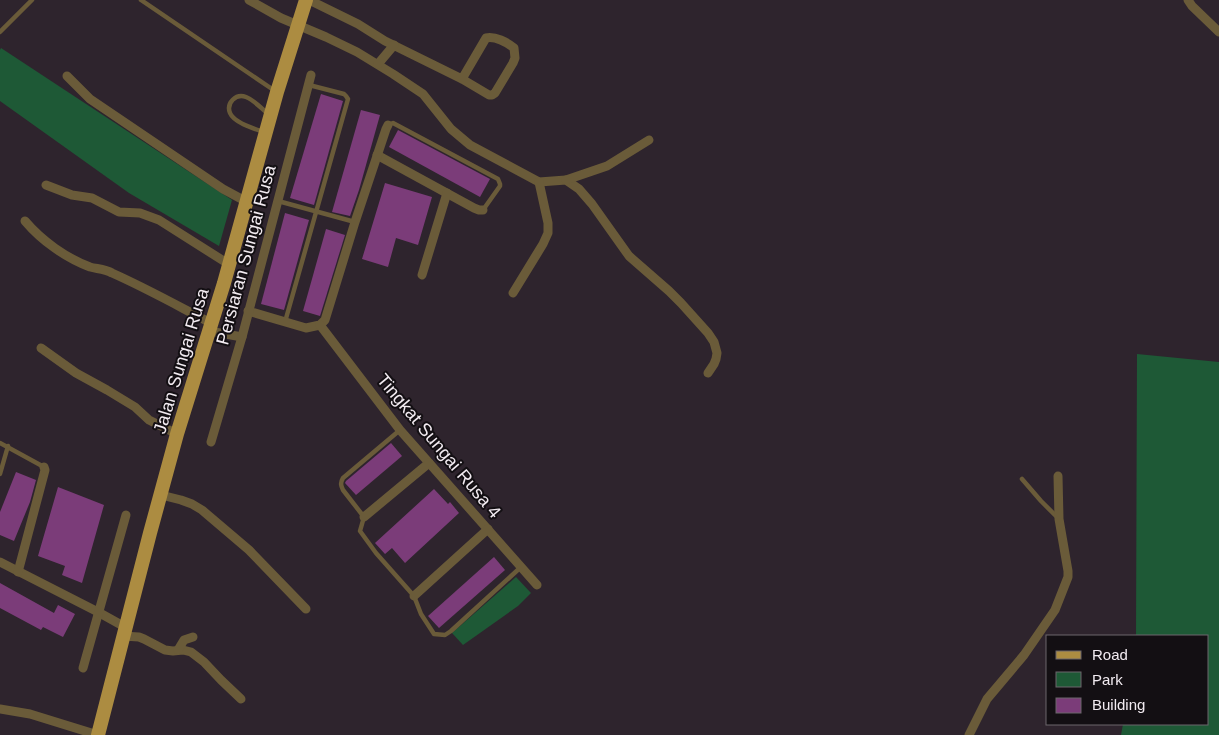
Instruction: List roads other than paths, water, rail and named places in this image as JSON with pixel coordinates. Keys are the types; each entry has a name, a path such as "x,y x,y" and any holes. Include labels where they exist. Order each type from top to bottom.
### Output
{"main road":[{"name":"Jalan Sungai Rusa","path":"98,735 177,434 230,264 277,92 307,0"}],"street":[{"path":"249,0 280,18 326,37 378,64 423,94 445,123 458,136 539,182 566,180 607,166 649,140"},
{"path":"307,0 358,24 394,45 462,79 487,95 492,95 513,63 515,58 514,48 496,38 486,38 462,79"},
{"path":"1188,0 1219,32"},
{"path":"378,64 394,45"},
{"name":"Persiaran Sungai Rusa","path":"211,442 242,337 311,75"},
{"path":"67,76 90,99 223,190 246,202"},
{"path":"248,311 306,328 320,325 325,320 355,222 388,125"},
{"path":"377,155 474,208 483,210"},
{"path":"566,180 579,189 592,204 629,256 675,297 708,333 714,342 717,353 714,364 708,373"},
{"path":"513,293 548,233 548,223 539,182"},
{"path":"46,185 72,195 92,198 118,212 140,213 159,220 230,264"},
{"path":"422,275 447,193"},
{"path":"25,221 36,234 53,247 71,257 88,266 111,272 210,327 242,337"},
{"name":"Tingkat Sungai Rusa 4","path":"320,325 400,430 537,585"},
{"path":"41,348 76,373 135,407 149,420 177,434"},
{"path":"364,517 429,463"},
{"path":"18,572 44,468"},
{"path":"969,735 987,699 1024,655 1055,610 1068,577 1059,519 1058,476"},
{"path":"161,495 192,504 211,516 249,550 306,609"},
{"path":"83,668 126,515"},
{"path":"414,596 488,529"},
{"path":"0,562 98,612 124,631 164,650 188,650 196,655 241,699"},
{"path":"178,650 184,640 193,637"},
{"path":"0,709 30,714 98,735"}],"lane":[{"path":"0,32 32,0"},
{"path":"142,0 277,92"},
{"path":"285,322 348,99 344,94 309,85"},
{"path":"267,133 253,129 235,119 230,114 229,107 232,101 239,95 244,96 271,116"},
{"path":"388,125 393,123 498,179 500,186 483,210"},
{"path":"278,201 355,222"},
{"path":"400,430 341,482 341,486 364,517 360,531 376,553 414,596 421,614 434,634 445,635 521,567"},
{"path":"0,443 44,468"},
{"path":"0,474 8,446"},
{"path":"1022,479 1059,519"}]}
